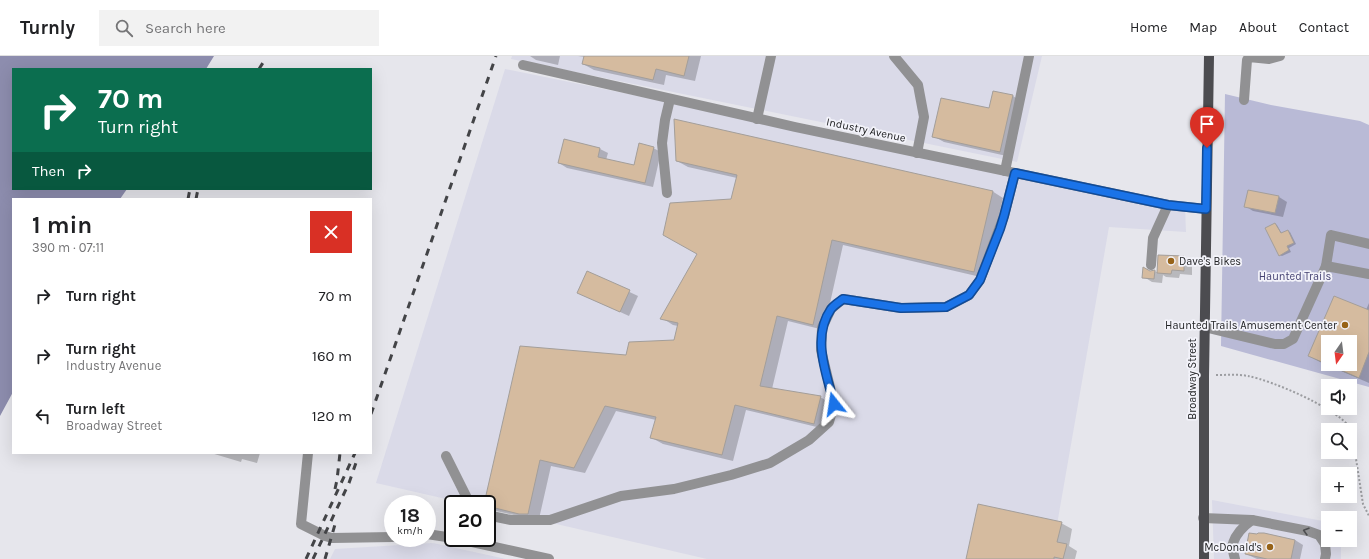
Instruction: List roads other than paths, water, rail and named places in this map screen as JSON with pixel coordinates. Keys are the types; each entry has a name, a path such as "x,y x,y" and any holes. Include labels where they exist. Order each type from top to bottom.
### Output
{"main road":[{"name":"Broadway Street","path":"1204,559 1204,327 1209,56"}],"street":[{"path":"757,119 771,56"},
{"path":"894,56 918,85 924,117 918,153"},
{"path":"496,517 510,520 550,520 621,496 674,489 731,475 770,463 809,440 829,422 834,404 821,350 822,328 831,309 843,299 901,308 946,307 969,295 980,280 1004,216 1029,56"},
{"path":"1244,100 1247,60 1249,57 1269,59 1280,56"},
{"name":"Industry Avenue","path":"523,66 757,119 918,153 1168,205 1206,209"},
{"path":"667,193 662,143 670,99"},
{"path":"1151,265 1153,238 1168,205"},
{"path":"1204,327 1275,344 1284,344 1293,339 1326,266 1331,235 1369,244"},
{"path":"1326,266 1369,274"},
{"path":"308,454 301,524 332,538 384,536"},
{"path":"446,456 466,495"},
{"path":"1203,518 1252,520 1308,531 1319,535 1325,544 1325,559"},
{"path":"1236,559 1232,543 1244,526 1252,520"},
{"path":"496,547 549,559"}],"railway":[{"path":"372,411 496,56"},
{"path":"260,68 266,58"},
{"path":"188,198 190,190"},
{"path":"196,198 198,190"},
{"path":"335,489 340,454"},
{"path":"306,559 355,454"},
{"path":"313,559 349,483 358,457"},
{"path":"325,559 336,521"}],"place":[{"name":"Dave's Bikes","path":"1171,261"},
{"name":"Haunted Trails Amusement Center","path":"1345,325"},
{"name":"McDonald's","path":"1270,547"}],"park label":[{"name":"Haunted Trails","path":"1295,276"}]}
